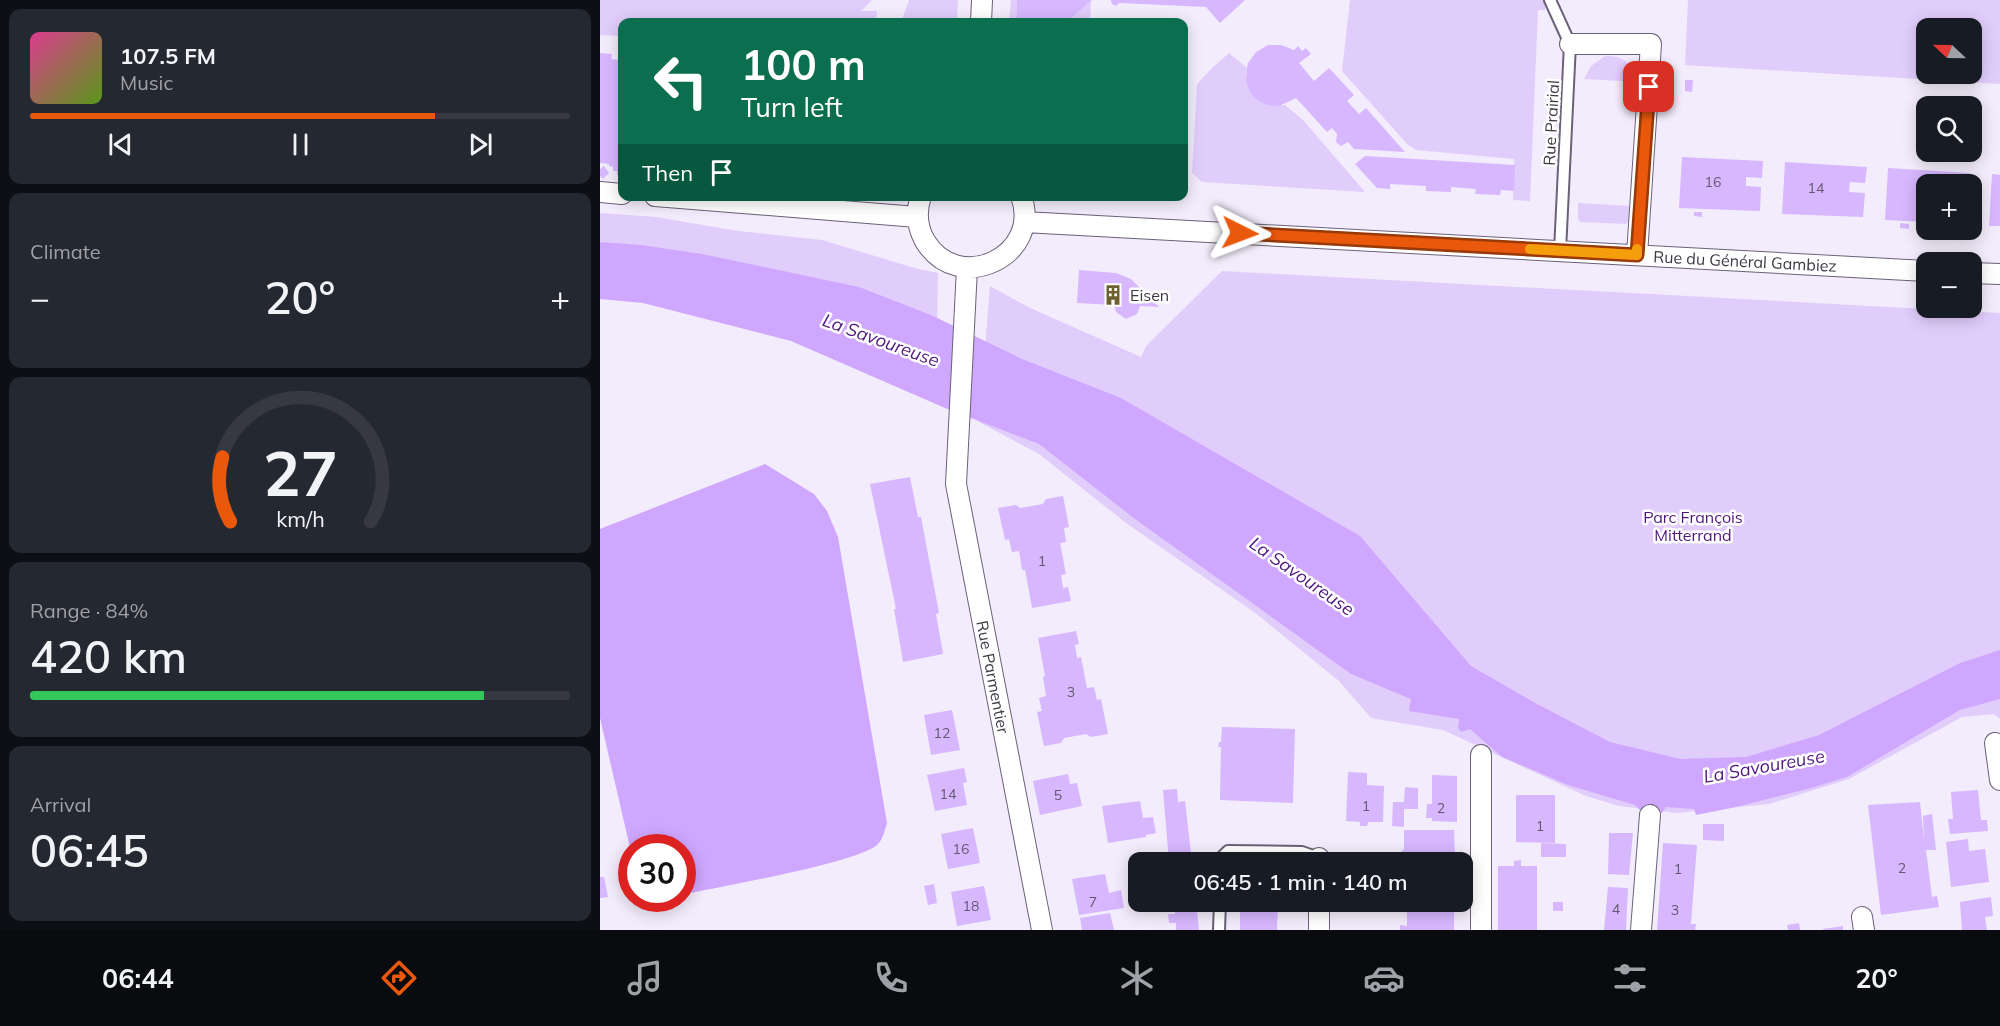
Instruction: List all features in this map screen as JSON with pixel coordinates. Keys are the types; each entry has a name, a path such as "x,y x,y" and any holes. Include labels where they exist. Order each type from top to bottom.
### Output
{"street":[{"path":"981,18 982,0"},
{"path":"1570,45 1651,44 1637,255"},
{"path":"600,192 618,194"},
{"path":"717,201 917,217"},
{"path":"920,201 917,217 921,234 930,249 943,260 967,268 983,267 998,261 1010,250 1019,237 1024,222 1023,201"},
{"name":"Rue du Général Gambiez","path":"1024,222 1916,269"},
{"name":"Rue Parmentier","path":"967,268 956,484 1042,930"},
{"path":"1982,273 2000,274"},
{"path":"1995,742 2000,780"},
{"path":"1481,755 1481,930"},
{"path":"1641,930 1650,815"},
{"path":"1318,930 1319,912"}],"lane":[{"name":"Rue Prairial","path":"1550,0 1570,45 1560,251"},
{"path":"1227,852 1302,852"},
{"path":"1219,930 1220,912"}],"green space":[{"path":"600,0 872,0 861,11 877,11 876,18 618,18 618,36 600,35"},
{"path":"909,0 958,0 957,18 902,18"},
{"path":"1011,0 1017,0 1016,18 1009,18"},
{"path":"1350,0 1545,0 1545,10 1538,10 1530,201 1513,200 1514,159 1416,150 1407,144 1342,71"},
{"path":"1688,0 2000,0 2000,84 1982,83 1982,18 1916,18 1916,79 1685,65"},
{"path":"1091,1 1090,18 1072,18"},
{"path":"1229,53 1247,68 1248,84 1256,97 1269,104 1285,105 1303,120 1365,192 1202,182 1192,173 1197,84"},
{"path":"1605,56 1617,57 1627,62 1638,82 1584,79 1591,66"},
{"path":"1578,203 1632,206 1631,221 1625,224 1580,222"},
{"path":"600,213 656,217 738,231 822,240 938,273 937,329 600,250"},
{"name":"Parc François Mitterrand","path":"1222,271 1916,308 1916,318 1982,318 1982,312 2000,313 2000,719 1994,714 1962,717 1849,779 1769,804 1677,813 1619,806 1586,796 1443,730 1371,718 1339,681 1254,612 1126,523 1039,454 979,422 990,286 1028,307 1141,357 1146,346"}],"water":[{"name":"La Savoureuse","path":"600,242 641,245 702,254 859,287 931,315 1022,359 1121,398 1360,536 1471,666 1610,742 1680,759 1746,757 1819,735 1960,663 2000,650 2000,699 1960,710 1847,777 1736,807 1696,815 1694,809 1666,807 1662,813 1640,810 1635,805 1568,785 1502,757 1470,729 1461,732 1458,728 1459,719 1409,711 1411,699 1351,674 1135,519 1039,444 945,408 791,341 643,303 600,299"},
{"path":"765,464 814,494 827,511 838,537 887,823 883,837 878,844 866,851 819,866 696,892 696,834 627,834 600,718 600,529"}],"building":[{"path":"1017,0 1092,0 1072,18 1016,18"},
{"path":"1111,0 1245,0 1220,23 1206,7 1119,3 1116,6"},
{"path":"1268,45 1281,45 1294,50 1298,46 1302,51 1306,48 1311,54 1299,63 1314,81 1329,68 1354,95 1347,101 1359,114 1366,108 1405,152 1354,149 1348,142 1341,146 1336,142 1337,134 1332,128 1327,132 1296,98 1279,106 1267,105 1256,99 1246,82 1248,63 1256,52"},
{"path":"600,53 612,54 611,59 618,60 618,175 617,171 613,171 613,167 609,164 600,163"},
{"path":"1685,80 1693,80 1692,92 1685,91"},
{"path":"1365,156 1515,165 1514,191 1501,190 1500,195 1475,194 1476,189 1451,187 1451,192 1426,191 1426,186 1390,184 1390,189 1377,188 1355,164"},
{"path":"1682,157 1763,161 1762,178 1746,177 1746,186 1761,187 1760,211 1679,208"},
{"path":"1785,162 1867,167 1865,183 1850,182 1849,192 1865,193 1863,217 1782,214"},
{"path":"604,166 609,173 603,179 600,176 600,169"},
{"path":"1888,168 1970,173 1916,174 1916,222 1885,220"},
{"path":"1992,174 2000,175 2000,226 1989,226"},
{"path":"1694,212 1702,212 1702,217 1694,216"},
{"path":"1900,223 1909,224 1909,229 1900,228"},
{"name":"Eisen","path":"1079,270 1116,273 1131,279 1159,307 1140,306 1137,314 1126,319 1116,312 1114,305 1077,303"},
{"path":"910,477 918,517 921,517 939,613 936,614 943,654 903,662 894,609 896,609 870,484"},
{"path":"1063,496 1069,527 1064,528 1066,542 1060,543 1066,574 1061,575 1063,588 1068,587 1071,601 1032,608 1019,551 1012,552 1009,539 1005,540 998,508 1016,505 1020,508 1043,504 1046,499"},
{"path":"1076,631 1079,644 1075,645 1077,658 1081,657 1087,688 1094,687 1097,700 1101,699 1108,734 1091,737 1086,734 1064,738 1061,743 1044,746 1037,712 1042,711 1039,698 1046,696 1038,638"},
{"path":"952,710 960,750 931,755 924,715"},
{"path":"1222,727 1295,729 1293,803 1220,800 1221,747 1218,747 1221,742"},
{"path":"964,768 967,782 963,783 967,805 935,811 927,775"},
{"path":"1348,772 1367,773 1367,785 1384,786 1383,822 1368,822 1367,826 1360,826 1360,822 1346,821"},
{"path":"1068,774 1070,784 1077,783 1082,806 1040,815 1033,781"},
{"path":"1432,775 1457,776 1457,822 1432,821 1432,818 1426,818 1427,804 1432,804"},
{"path":"1405,787 1418,788 1418,809 1404,809 1404,827 1392,826 1393,802 1404,802"},
{"path":"1177,789 1178,802 1185,801 1191,852 1168,852 1163,790"},
{"path":"1978,790 1981,820 1987,820 1988,831 1950,834 1948,819 1953,819 1951,792"},
{"path":"1516,795 1555,795 1555,843 1516,842"},
{"path":"1140,801 1143,818 1153,817 1156,833 1146,835 1146,837 1108,843 1102,806"},
{"path":"1920,802 1924,840 1923,816 1932,814 1936,850 1926,850 1932,897 1937,896 1939,907 1881,915 1868,805"},
{"path":"1703,824 1724,824 1724,841 1703,840"},
{"path":"973,828 980,863 948,869 941,834"},
{"path":"1404,830 1454,830 1455,852 1401,852 1404,849"},
{"path":"1609,833 1633,833 1629,875 1608,874"},
{"path":"1968,839 1969,851 1985,849 1989,882 1951,887 1946,842"},
{"path":"1541,843 1566,844 1566,857 1541,857"},
{"path":"1663,843 1697,845 1691,924 1696,924 1695,930 1657,930"},
{"path":"1521,860 1521,866 1537,866 1537,930 1498,930 1498,866 1514,866 1514,861"},
{"path":"1105,874 1109,893 1121,890 1124,908 1079,915 1072,879"},
{"path":"600,877 604,877 608,897 600,898"},
{"path":"934,884 937,903 928,905 924,886"},
{"path":"984,886 991,920 957,926 951,892"},
{"path":"1608,887 1628,888 1626,930 1604,930"},
{"path":"1991,897 1993,916 1985,917 1987,930 1962,930 1960,902"},
{"path":"1553,902 1563,902 1563,911 1553,911"},
{"path":"1175,912 1197,912 1199,930 1176,930 1176,923 1169,923 1168,914 1175,914"},
{"path":"1240,912 1278,912 1277,930 1240,930"},
{"path":"1407,912 1454,912 1454,930 1400,930 1400,925 1407,926"},
{"path":"1110,913 1114,930 1082,930 1080,918"},
{"path":"1799,923 1800,930 1788,930 1787,925"},
{"path":"1843,926 1843,930 1823,930 1823,929"}],"slow traffic":[{"path":"1530,249 1637,255 1637,249"}],"place":[{"name":"Eisen","path":"1113,295"}],"route":[{"path":"1240,233 1637,255 1649,87"}]}
